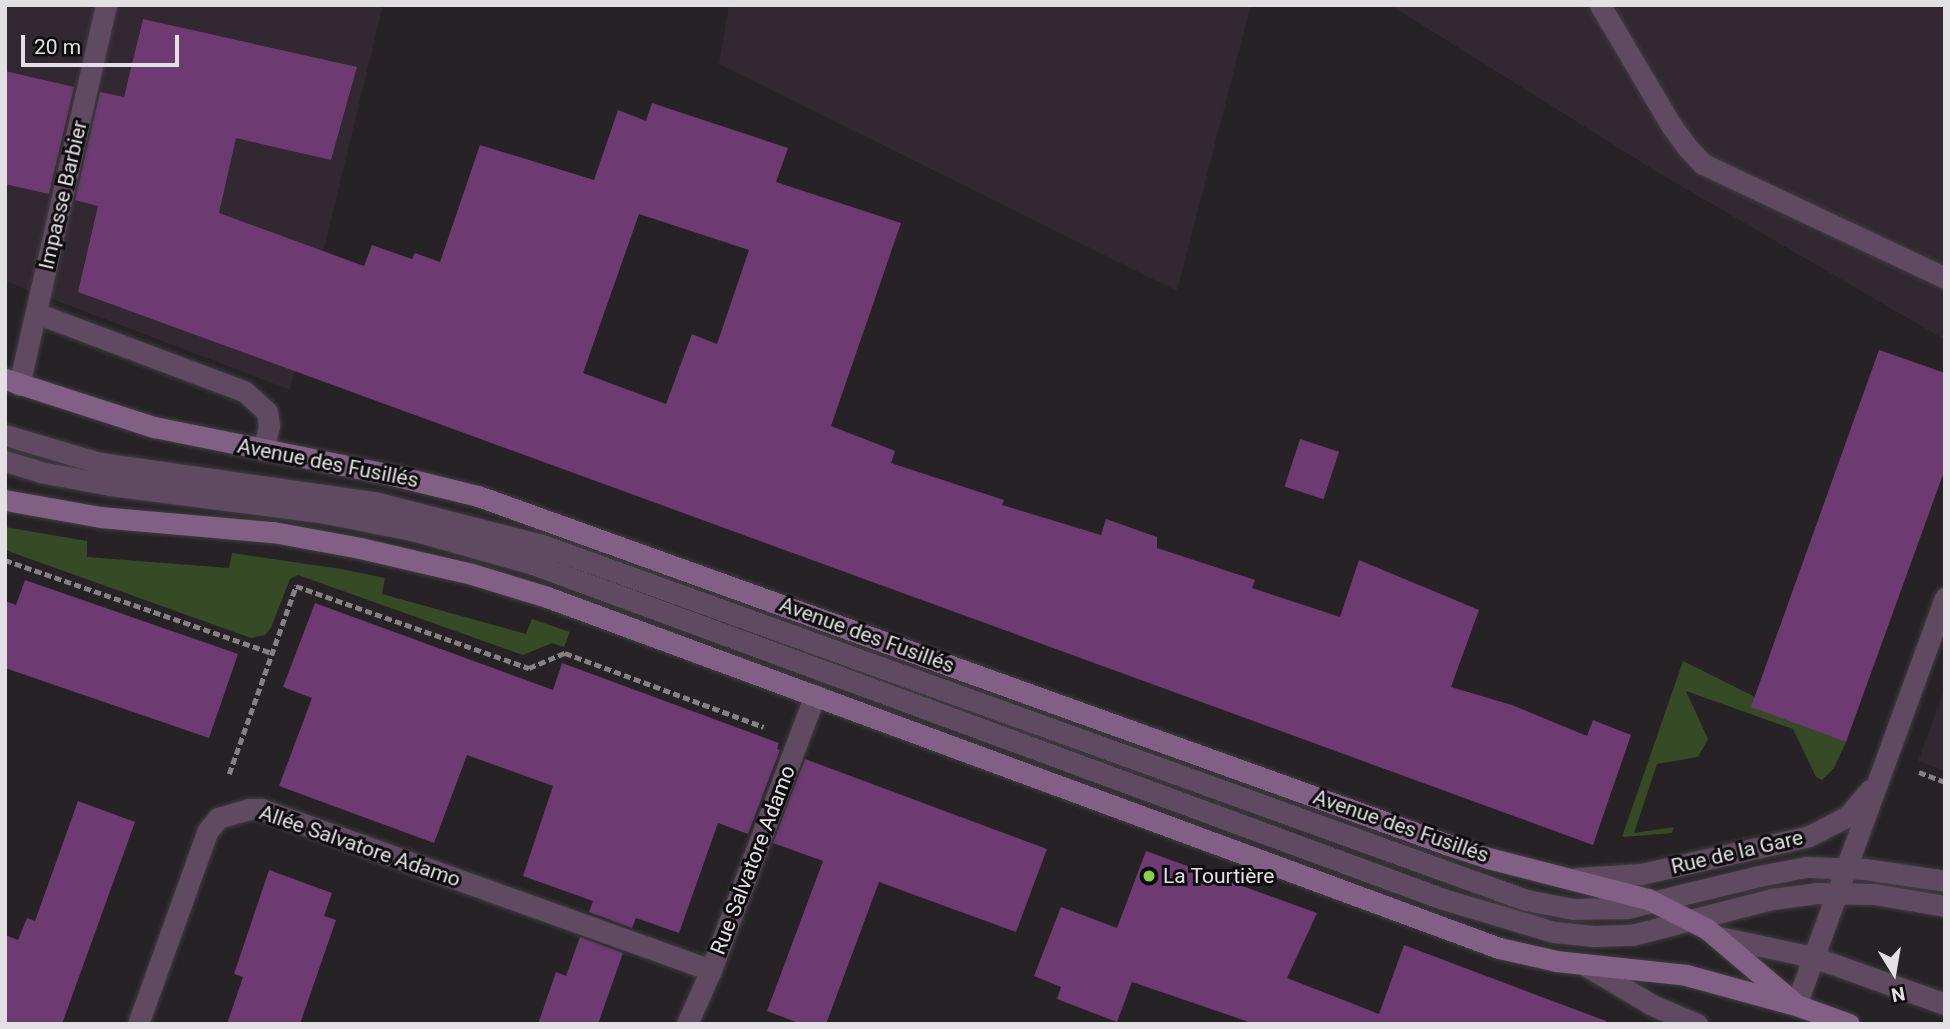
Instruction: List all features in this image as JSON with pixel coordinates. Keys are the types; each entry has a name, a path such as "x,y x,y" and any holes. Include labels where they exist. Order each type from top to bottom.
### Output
{"main road":[{"name":"Avenue des Fusillés","path":"12,382 154,427 392,475 514,508 1446,844 1657,903 1715,936 1796,1005"},
{"path":"5,500 100,517 273,532 436,565 547,597 1486,944 1530,956 1686,975 1796,1005 1849,1024"}],"street":[{"name":"Impasse Barbier","path":"12,382 36,313 106,5"},
{"path":"1600,5 1671,125 1703,164 1945,278"},
{"path":"36,313 244,391 267,412 269,426 263,450"},
{"path":"5,435 100,463 374,502 506,535 618,572 1501,894 1573,909 1608,910 1657,903 1786,870 1846,868 1945,881"},
{"path":"5,461 40,472 110,485 325,513 412,530 533,564 1504,919 1554,932 1594,936 1632,935 1772,899 1837,892 1945,906"},
{"name":"Rue de la Gare","path":"1796,1005 1945,597"},
{"name":"Rue Salvatore Adamo","path":"687,1024 711,970 815,695"},
{"name":"Rue de la Gare","path":"1565,878 1641,874 1809,836 1848,816 1883,771"},
{"name":"Allée Salvatore Adamo","path":"138,1024 206,832 218,818 228,813 261,809 711,970"},
{"name":"Avenue des Fusillés","path":"1715,936 1813,957 1945,1004"},
{"path":"1583,964 1652,1005 1696,1024"}],"path":[{"path":"5,559 272,653"},
{"path":"228,813 229,774 296,586 530,668 565,653 798,740"}],"shaded area":[{"path":"5,5 383,5 290,390 5,281"},
{"path":"729,5 1251,5 1177,291 719,64"},
{"path":"1390,5 1945,5 1945,340 1657,172"},
{"path":"1945,687 1945,771 1918,761"}],"green space":[{"path":"5,527 87,541 87,557 229,568 232,553 341,569 385,578 382,594 526,634 532,619 570,632 564,647 552,643 523,655 298,575 290,579 271,628 265,635 251,638 5,550"},
{"path":"1683,661 1755,697 1752,707 1846,742 1834,768 1822,780 1816,777 1793,729 1686,691 1708,739 1698,757 1657,764 1634,833 1674,827 1672,833 1622,837"}],"building":[{"path":"143,19 357,67 331,160 236,138 219,213 364,266 372,245 412,259 415,253 440,262 480,145 594,180 618,110 646,121 652,103 788,148 776,182 901,223 831,426 895,451 891,463 1004,500 1002,505 1101,535 1106,519 1157,537 1157,548 1255,580 1252,588 1340,617 1359,560 1479,610 1451,687 1512,705 1587,736 1593,720 1631,735 1593,845 78,292 98,206 75,200 100,92 124,97","holes":["639,214 749,250 717,344 692,334 666,404 583,373"]},
{"path":"5,71 74,87 49,194 5,184"},
{"path":"1879,350 1945,373 1945,469 1846,742 1751,707"},
{"path":"1300,439 1339,452 1324,499 1285,487"},
{"path":"25,580 238,654 209,738 5,668 5,601 16,605"},
{"path":"315,603 553,690 562,663 779,743 777,749 780,750 748,834 718,823 679,933 636,918 632,928 589,912 593,901 523,876 553,786 467,755 434,843 279,786 312,698 283,687"},
{"path":"805,759 1047,849 1016,932 879,882 826,1024 801,1024 767,1011 823,861 773,843"},
{"path":"78,801 135,822 62,1024 5,1024 5,935 18,940 27,918 35,921"},
{"path":"1146,851 1317,913 1287,978 1379,1014 1404,945 1606,1021 1605,1024 1255,1024 1132,982 1117,1022 1057,999 1061,987 1034,976 1061,907 1117,928"},
{"path":"269,870 332,893 324,916 336,920 300,1024 227,1024 243,977 234,974"},
{"path":"580,937 623,953 598,1024 538,1024 556,972 566,976"}],"place":[{"name":"La Tourtière","path":"1149,876"}]}
